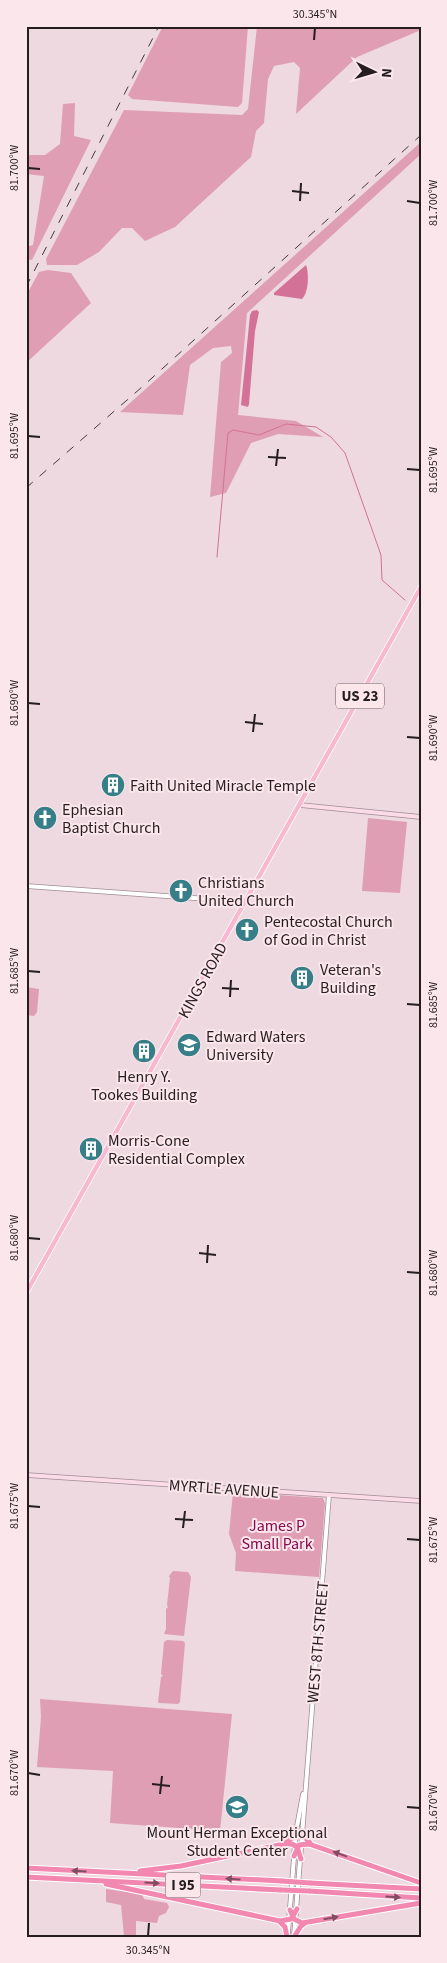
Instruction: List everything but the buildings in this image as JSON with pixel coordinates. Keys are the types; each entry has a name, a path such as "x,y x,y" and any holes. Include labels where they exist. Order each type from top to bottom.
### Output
{"highway":[{"path":"284,1844 296,1832"},
{"path":"303,1835 313,1845 421,1883"},
{"path":"120,1873 173,1868 284,1844 298,1846 313,1845"},
{"path":"294,1856 298,1846"},
{"path":"298,1846 301,1859"},
{"name":"I 95","path":"26,1868 421,1889"},
{"name":"I 95","path":"26,1877 421,1898"},
{"path":"86,1880 141,1890 280,1921 292,1920 306,1923"},
{"path":"294,1937 301,1926 306,1923 421,1903"},
{"path":"292,1920 297,1909"},
{"path":"290,1910 292,1920"},
{"path":"280,1921 285,1927 287,1937"}],"main road":[{"name":"KINGS ROAD","path":"26,1293 421,587"},
{"path":"300,805 421,817"},
{"name":"MYRTLE AVENUE","path":"26,1475 421,1501"}],"street":[{"path":"26,886 236,900 244,904"},
{"name":"WEST 8TH STREET","path":"298,1846 303,1835 304,1789 329,1495"},
{"name":"WEST 8TH STREET","path":"298,1846 296,1832 304,1789"},
{"path":"290,1910 294,1856"},
{"path":"297,1909 301,1859"},
{"path":"287,1937 292,1920"},
{"path":"292,1920 294,1937"}],"green space":[{"path":"163,26 248,26 242,103 238,107 132,99 128,95"},
{"path":"257,26 421,26 421,30 357,57 296,114 300,68 294,62 274,66 268,79 264,123 256,131 251,157 175,227 145,241 132,228 122,228 99,252 77,265 47,265 46,259 124,110 242,115 248,109"},
{"path":"75,103 74,136 91,140 32,260 26,259 26,247 33,245 44,176 26,174 26,155 45,155 60,144 63,104"},
{"path":"421,142 421,154 247,313 238,415 296,421 323,437 278,434 251,443 226,493 210,497 221,362 232,353 231,346 213,348 190,365 183,415 120,412"},
{"path":"48,270 71,273 91,303 26,363 26,296 39,272"},
{"path":"368,818 407,822 400,893 362,891"},
{"path":"26,987 39,989 37,1012 34,1016 26,1015"},
{"name":"James P Small Park","path":"233,1492 323,1498 325,1503 319,1577 235,1571 236,1553 229,1534"},
{"path":"173,1571 188,1572 191,1577 184,1636 164,1634 166,1629 166,1609 168,1607 169,1576"},
{"path":"167,1640 183,1641 185,1643 180,1702 178,1704 158,1702 161,1677 163,1676 161,1674 164,1642"},
{"path":"40,1699 232,1714 220,1831 110,1823 113,1771 37,1767 41,1717"},
{"path":"106,1889 142,1894 144,1899 167,1903 169,1907 166,1913 159,1916 157,1923 136,1921 136,1937 124,1936 121,1905 106,1902"}],"shaded area":[{"path":"306,265 308,282 302,299 274,295 274,293"},
{"path":"257,310 259,312 255,331 248,407 241,405 250,315 252,311"}],"waterway":[{"path":"217,557 228,433 233,430 259,435 286,424 316,427 331,437 345,453 381,555 382,580 405,600"}],"railway":[{"path":"26,287 159,26"},
{"path":"26,488 142,387 421,135"}],"place":[{"name":"Faith United Miracle Temple","path":"113,785"},
{"name":"Ephesian Baptist Church","path":"45,818"},
{"name":"Christians United Church","path":"181,891"},
{"name":"Pentecostal Church of God in Christ","path":"247,930"},
{"name":"Veteran's Building","path":"302,978"},
{"name":"Edward Waters University","path":"189,1045"},
{"name":"Henry Y. Tookes Building","path":"144,1051"},
{"name":"Morris-Cone Residential Complex","path":"91,1149"},
{"name":"Mount Herman Exceptional Student Center","path":"237,1807"}]}
